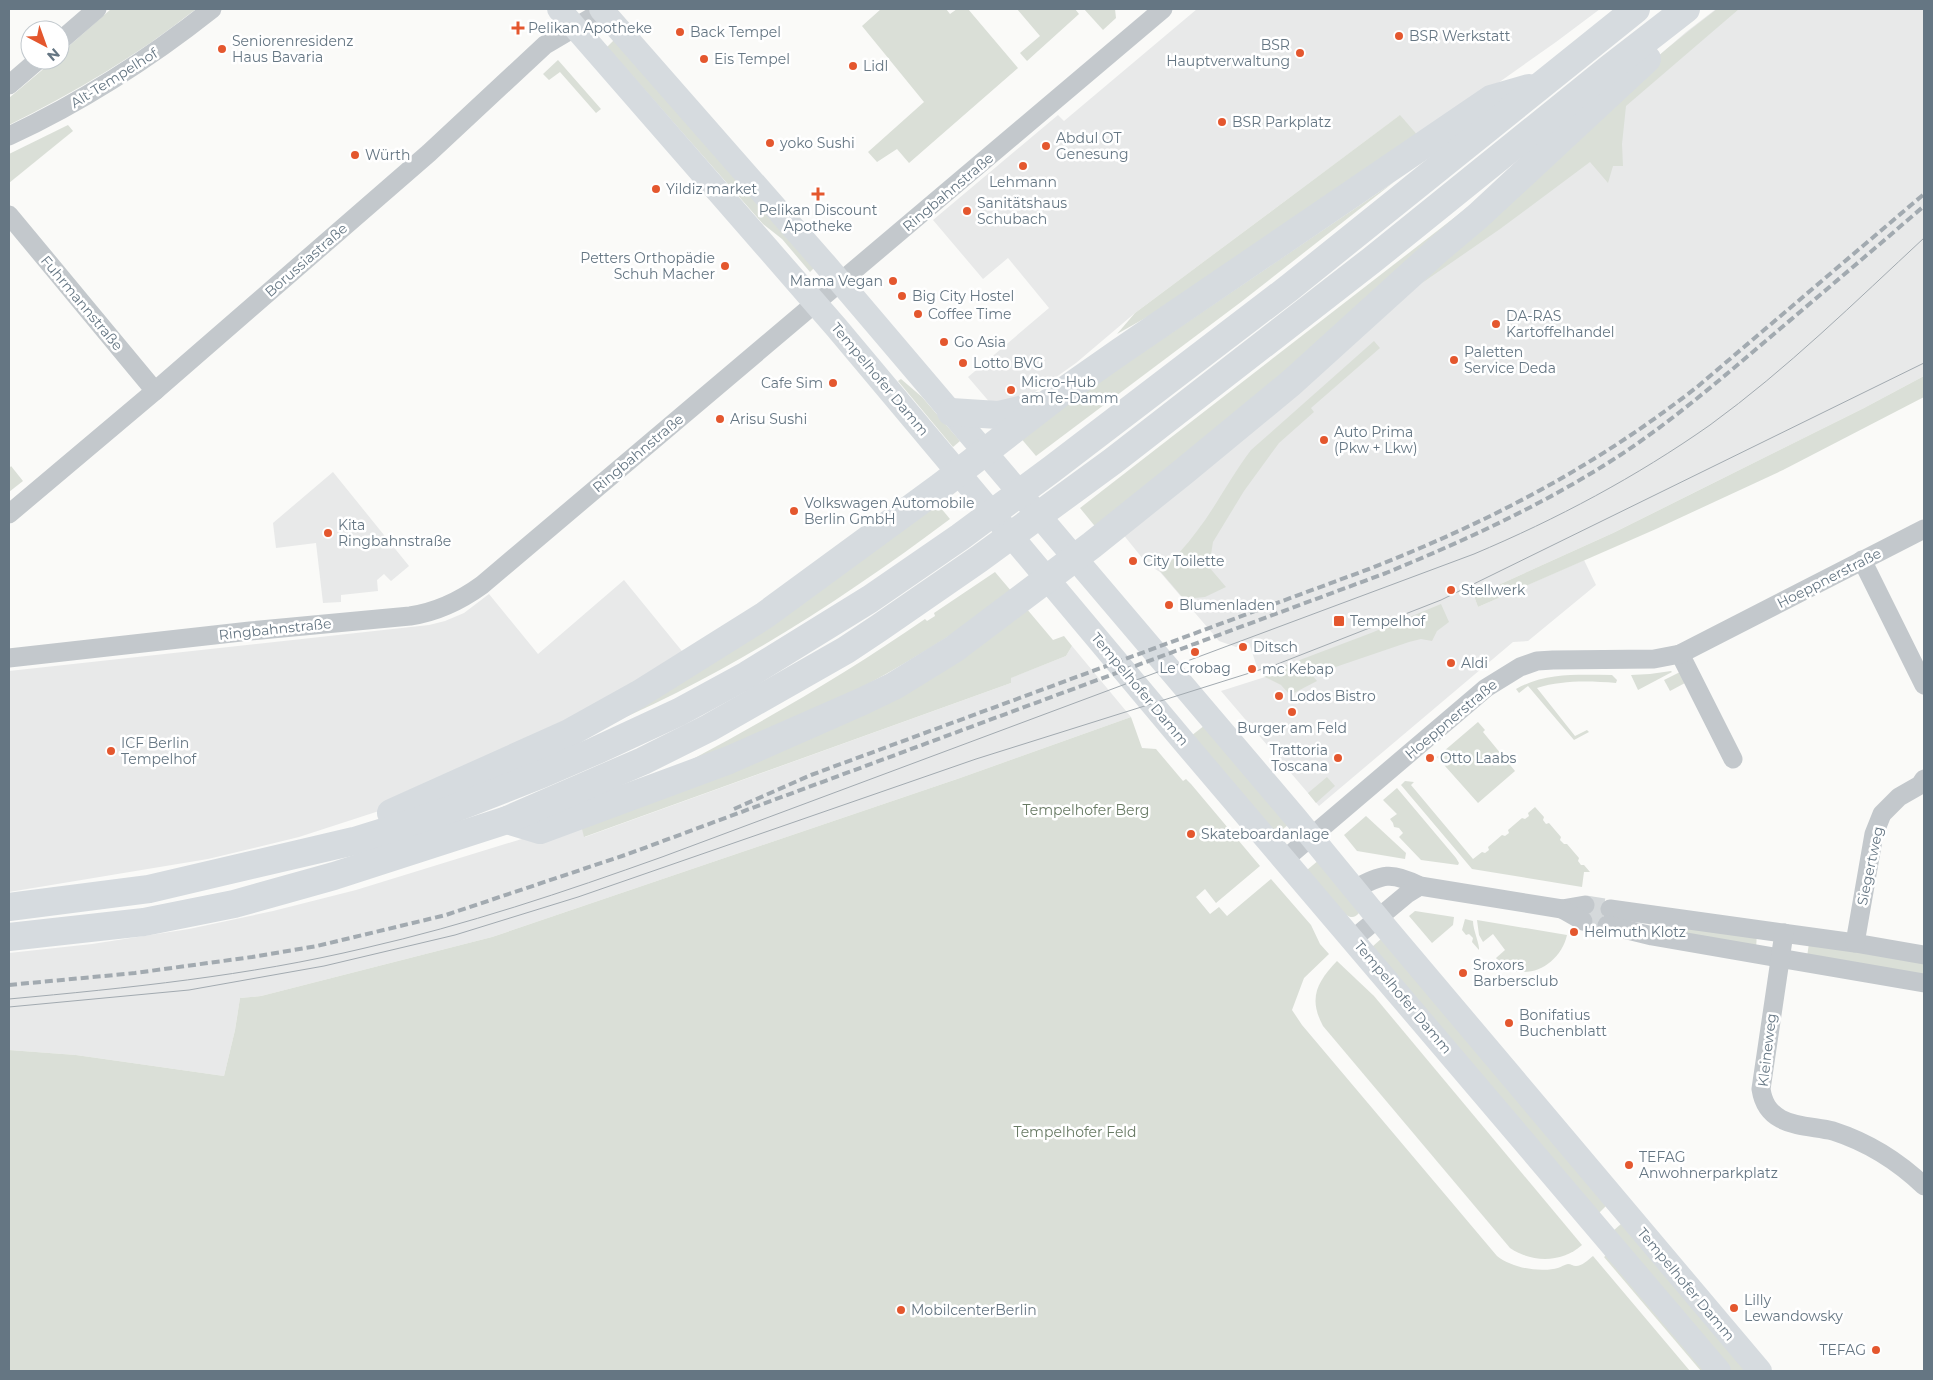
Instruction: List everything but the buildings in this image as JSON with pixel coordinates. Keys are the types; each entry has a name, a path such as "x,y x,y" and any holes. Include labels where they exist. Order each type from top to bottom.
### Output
{"highway":[{"path":"9,907 149,889 354,841 453,809 542,774 679,712 747,675 817,633 960,537 1052,469 1289,288 1636,9"},
{"path":"9,937 144,922 234,904 334,876 507,820 643,761 718,724 846,650 979,559 1071,492 1372,260 1686,9"},
{"path":"507,820 540,830 729,760 800,730 894,686 954,649 1048,579 1183,472 1290,383 1397,289 1652,55 1663,26"},
{"path":"354,841 381,818 569,733 639,694 765,615 959,472 1053,399 1491,99 1540,85"},
{"path":"951,412 986,415 1007,414 1053,399"}],"main road":[{"name":"Tempelhofer Damm","path":"559,9 816,304 959,472 1718,1371"},
{"name":"Tempelhofer Damm","path":"603,9 841,282 1312,837 1760,1371"},
{"path":"1603,1234 1625,1211"}],"street":[{"path":"70,32 97,9"},
{"name":"Alt-Tempelhof","path":"9,136 79,101 113,80 179,35 212,9"},
{"name":"Borussiastraße","path":"9,514 155,391 429,153 546,45 603,9"},
{"name":"Ringbahnstraße","path":"9,658 250,631 410,616 423,614 457,602 482,585 816,304 1156,11"},
{"path":"9,85 26,70"},
{"name":"Fuhrmannstraße","path":"9,216 155,391"},
{"name":"Hoeppnerstraße","path":"1285,860 1486,688 1520,666 1553,660 1654,659 1680,654 1924,529"},
{"path":"1862,560 1924,685"},
{"path":"1680,654 1734,759"},
{"name":"Siegertweg","path":"1855,943 1874,834 1882,814 1899,797 1924,780"},
{"path":"1354,889 1377,878 1401,876 1420,886 1584,913"},
{"path":"1353,940 1406,894 1420,886"},
{"path":"1924,955 1855,943 1635,912 1608,917 1632,931 1924,983"},
{"path":"1632,931 1635,912"},
{"name":"Kleineweg","path":"1784,933 1761,1089 1763,1100 1768,1109 1782,1120 1835,1132 1860,1143 1902,1167 1924,1186"}],"shaded area":[{"path":"1197,9 1600,9 1420,138 1399,116 1135,313 1076,363 1029,396 992,405 968,377 1049,308 1008,258 983,279 933,220 1058,115 1064,121"},
{"path":"1716,9 1924,9 1924,376 1864,408 1613,533 1474,596 1478,607 1584,560 1596,585 1528,641 1513,642 1319,806 1221,691 1265,677 1257,667 1249,643 1236,647 1219,641 1160,572 1147,564 1122,533 1616,93 1686,32"},
{"name":"Kita Ringbahnstraße","path":"333,472 409,566 391,581 384,574 377,580 378,591 341,595 341,602 323,603 316,543 276,548 273,523"},
{"path":"624,580 686,656 592,710 379,811 299,837 208,859 9,892 9,671 429,625 464,613 489,594 538,654"},
{"path":"1072,646 1131,717 960,778 492,937 261,996 240,998 235,1030 224,1076 76,1055 9,1050 9,953 92,944 189,929 273,911 356,890 580,821 585,837 1011,683 1010,678 1066,656"}],"green space":[{"path":"111,9 196,9 152,42 106,72 9,125 9,98 42,70 70,70 70,45"},
{"path":"881,9 946,9 950,14 957,9 968,9 1018,68 909,163 897,149 877,162 868,152 924,102 862,26"},
{"path":"1017,9 1075,9 1079,14 1027,61 1020,53 1040,36"},
{"path":"1084,9 1115,9 1116,18 1103,30"},
{"path":"1717,9 1739,9 1626,106 1622,144 1623,166 1613,166 1608,183 1590,162 1500,229 1422,283 1602,106 1639,72"},
{"path":"614,40 815,267 810,272 782,239 763,224 607,47"},
{"path":"558,60 601,109 596,113 560,72 549,80 543,74"},
{"path":"1400,115 1420,138 1202,286 1117,334 1135,313"},
{"path":"68,125 73,131 9,183 9,154"},
{"path":"1394,182 1241,302 1036,456 1019,436"},
{"path":"1477,200 1390,283 1098,530 1080,508"},
{"path":"1374,341 1380,348 1311,408 1314,412 1279,443 1244,491 1213,542 1209,567 1226,587 1205,597 1184,599 1160,571 1189,542 1251,450"},
{"path":"1924,376 1924,397 1783,470 1656,529 1478,607 1474,596 1613,533 1864,408"},
{"path":"901,379 922,397 960,441 953,447 898,381"},
{"path":"11,466 23,481 9,492 9,469"},
{"path":"935,501 950,519 864,581 729,665 635,713 586,734"},
{"path":"995,572 1012,592 929,649 824,706 706,758 691,760 810,693 925,619 927,621 935,616 934,613"},
{"path":"1441,604 1449,622 1437,631 1432,641 1421,639 1409,642 1312,675 1317,681 1290,695 1281,685 1265,677 1263,674 1371,633"},
{"path":"1026,608 1053,640 1064,636 1072,646 1066,656 1011,678 1011,683 584,837 580,821"},
{"path":"1671,671 1638,690 1631,675 1650,674"},
{"path":"1680,672 1685,683 1670,691 1664,680"},
{"path":"1612,675 1617,680 1616,683 1576,682 1537,688 1575,736 1587,730 1589,732 1574,740 1528,686 1519,693 1516,689 1551,677"},
{"name":"Tempelhofer Feld","path":"1131,717 1142,748 1156,749 1183,781 1186,779 1191,784 1260,866 1216,903 1205,889 1196,897 1210,914 1219,907 1227,916 1271,879 1311,925 1320,944 1329,954 1304,978 1292,1010 1302,1025 1497,1256 1516,1266 1546,1270 1568,1264 1578,1266 1593,1256 1690,1371 9,1371 9,1050 76,1055 224,1076 235,1030 240,998 261,996 492,937 960,778"},
{"path":"1478,722 1485,730 1483,732 1515,771 1478,803 1437,757"},
{"path":"1205,725 1289,824 1277,834 1191,736"},
{"path":"1327,777 1335,786 1316,803 1308,793"},
{"path":"1405,781 1414,782 1411,785 1473,859 1482,852 1485,853 1489,850 1488,847 1502,835 1505,836 1509,833 1508,830 1522,818 1525,819 1529,816 1528,813 1535,807 1544,817 1543,820 1546,824 1549,823 1561,837 1560,840 1567,844 1579,858 1578,861 1581,865 1584,865 1590,872 1584,872 1582,887 1472,869 1401,785"},
{"path":"1397,788 1456,858 1459,863 1458,865 1421,860 1399,837 1403,833 1399,828 1394,827 1390,819 1397,814 1383,800"},
{"path":"1366,816 1406,853 1405,859 1357,851 1344,835"},
{"path":"1319,860 1359,913 1356,916 1346,915 1307,870"},
{"path":"1415,911 1454,917 1453,925 1432,943 1409,916"},
{"path":"1658,918 1757,934 1756,948 1656,932"},
{"path":"1465,919 1473,921 1479,950 1472,942 1473,938 1469,934 1466,935 1462,930"},
{"path":"1477,920 1567,935 1563,946 1548,964 1527,972 1516,971 1506,967 1496,958 1505,950 1493,934 1483,942 1479,935"},
{"path":"1382,938 1606,1206 1599,1213 1372,947"},
{"path":"1809,943 1924,961 1924,975 1807,957"},
{"path":"1337,961 1374,996 1582,1245 1565,1255 1547,1259 1528,1256 1510,1248 1323,1026 1316,1007 1317,991 1324,976"},
{"path":"1621,1224 1748,1371 1730,1371 1613,1231"},
{"path":"1608,1254 1707,1371 1701,1371 1604,1257"}],"tunnel":[{"path":"1585,905 1610,909"},
{"path":"1583,921 1607,925"}],"tram line":[{"path":"9,999 232,974 365,948 478,918 662,857 1474,554 1566,512 1654,462 1710,425 1793,358 1924,238"},
{"path":"9,1007 189,990 324,966 455,935 578,897 976,759 1275,665 1441,600 1924,363"}],"railway":[{"path":"734,809 811,775 1369,569 1414,551 1499,512 1580,468 1619,443 1697,387 1924,194"},
{"path":"9,985 135,973 252,957 317,946 446,915 628,854 1386,573 1469,537 1551,497 1647,437 1708,389 1924,206"}],"place":[{"name":"Pelikan Apotheke","path":"518,28"},
{"name":"Back Tempel","path":"680,32"},
{"name":"BSR Werkstatt","path":"1399,36"},
{"name":"Seniorenresidenz Haus Bavaria","path":"222,49"},
{"name":"BSR Hauptverwaltung","path":"1300,53"},
{"name":"Eis Tempel","path":"704,59"},
{"name":"Lidl","path":"853,66"},
{"name":"BSR Parkplatz","path":"1222,122"},
{"name":"yoko Sushi","path":"770,143"},
{"name":"Abdul OT Genesung","path":"1046,146"},
{"name":"Würth","path":"355,155"},
{"name":"Lehmann","path":"1023,166"},
{"name":"Yildiz market","path":"656,189"},
{"name":"Pelikan Discount Apotheke","path":"818,194"},
{"name":"Sanitätshaus Schubach","path":"967,211"},
{"name":"Petters Orthopädie Schuh Macher","path":"725,266"},
{"name":"Mama Vegan","path":"893,281"},
{"name":"Big City Hostel","path":"902,296"},
{"name":"Coffee Time","path":"918,314"},
{"name":"DA-RAS Kartoffelhandel","path":"1496,324"},
{"name":"Go Asia","path":"944,342"},
{"name":"Paletten Service Deda","path":"1454,360"},
{"name":"Lotto BVG","path":"963,363"},
{"name":"Cafe Sim","path":"833,383"},
{"name":"Micro-Hub am Te-Damm","path":"1011,390"},
{"name":"Arisu Sushi","path":"720,419"},
{"name":"Auto Prima (Pkw + Lkw)","path":"1324,440"},
{"name":"Volkswagen Automobile Berlin GmbH","path":"794,511"},
{"name":"Kita Ringbahnstraße","path":"328,533"},
{"name":"City Toilette","path":"1133,561"},
{"name":"Stellwerk","path":"1451,590"},
{"name":"Blumenladen","path":"1169,605"},
{"name":"Tempelhof","path":"1339,621"},
{"name":"Ditsch","path":"1243,647"},
{"name":"Le Crobag","path":"1195,652"},
{"name":"Aldi","path":"1451,663"},
{"name":"mc Kebap","path":"1252,669"},
{"name":"Lodos Bistro","path":"1279,696"},
{"name":"Burger am Feld","path":"1292,712"},
{"name":"ICF Berlin Tempelhof","path":"111,751"},
{"name":"Trattoria Toscana","path":"1338,758"},
{"name":"Otto Laabs","path":"1430,758"},
{"name":"Skateboardanlage","path":"1191,834"},
{"name":"Helmuth Klotz","path":"1574,932"},
{"name":"Sroxors Barbersclub","path":"1463,973"},
{"name":"Bonifatius Buchenblatt","path":"1509,1023"},
{"name":"TEFAG Anwohnerparkplatz","path":"1629,1165"},
{"name":"Lilly Lewandowsky","path":"1734,1308"},
{"name":"MobilcenterBerlin","path":"901,1310"},
{"name":"TEFAG","path":"1876,1350"}],"park label":[{"name":"Tempelhofer Berg","path":"1086,810"}]}
